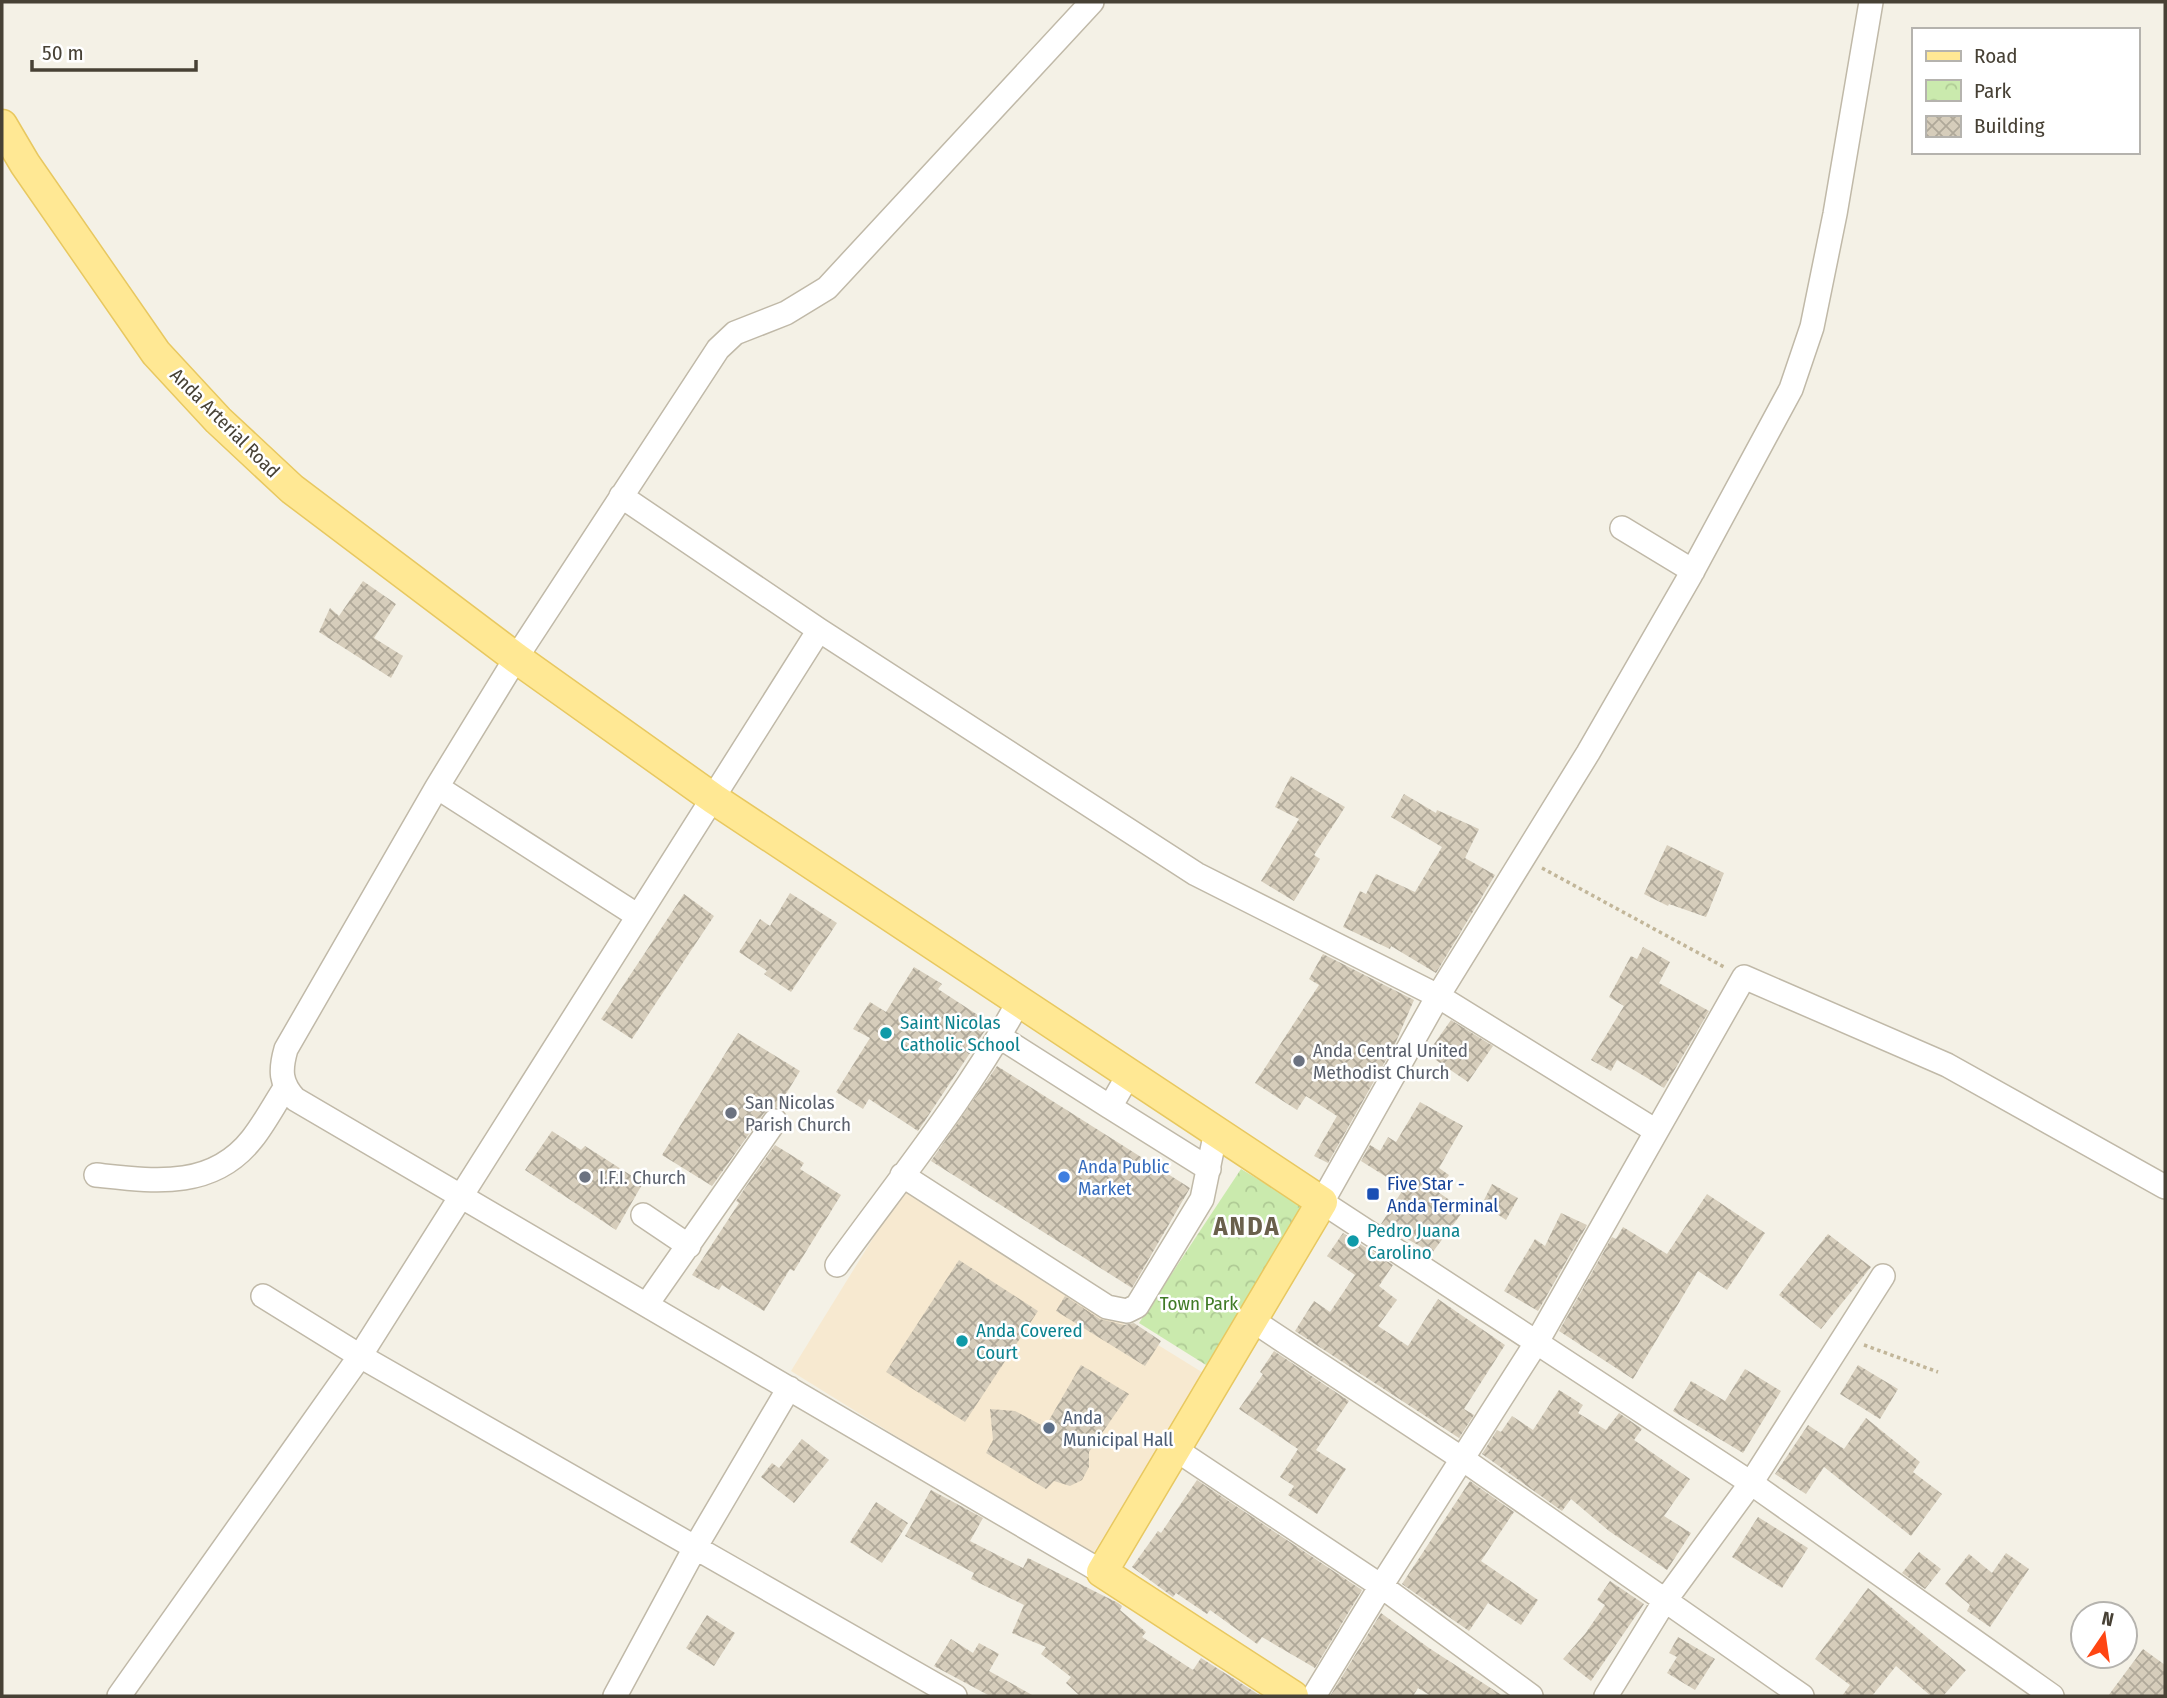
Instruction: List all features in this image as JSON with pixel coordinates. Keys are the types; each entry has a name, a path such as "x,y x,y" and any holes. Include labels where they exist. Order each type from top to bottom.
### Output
{"main road":[{"name":"Anda Arterial Road","path":"2,125 25,164 156,353 218,420 292,489 516,658 714,799 1322,1202"},
{"path":"1293,1696 1102,1572 1322,1202"}],"street":[{"path":"1092,2 827,288 786,313 735,333 718,349 516,658 437,787 286,1049 282,1065 285,1088 295,1099 1102,1572"},
{"path":"1871,2 1835,214 1812,327 1791,389 1693,571 1588,753 1521,857 1438,996 1322,1202 1538,1340 1751,1483 2052,1696"},
{"path":"621,496 819,630 1196,874 1438,996 1656,1131"},
{"path":"1622,528 1693,571"},
{"path":"119,1696 360,1356 819,630"},
{"path":"437,787 638,916"},
{"path":"1314,1696 1538,1340 1744,977 1947,1065 2165,1188"},
{"path":"837,1265 1000,1037 1019,1001"},
{"path":"1000,1037 1209,1169"},
{"path":"1110,1107 1129,1074"},
{"path":"96,1175 165,1181 184,1180 210,1173 232,1160 252,1140 285,1088"},
{"path":"647,1304 775,1121"},
{"path":"902,1175 1072,1286 1107,1307 1122,1312 1137,1306 1202,1199 1216,1131"},
{"path":"643,1215 689,1246"},
{"path":"1606,1696 1664,1602 1751,1483 1883,1276"},
{"path":"263,1296 360,1356 955,1696"},
{"path":"1252,1320 1464,1460 1802,1696"},
{"path":"615,1696 696,1546 789,1388"},
{"path":"1175,1449 1381,1586 1531,1696"}],"path":[{"path":"1521,857 1744,977"},
{"path":"1844,1337 1938,1372"}],"shaded area":[{"path":"904,1188 1205,1374 1091,1557 791,1371"}],"green space":[{"name":"Town Park","path":"1241,1169 1307,1209 1206,1365 1139,1323"}],"building":[{"path":"363,581 396,604 374,638 403,656 391,678 319,632 330,608 339,616"},
{"path":"1291,776 1345,807 1314,855 1320,859 1294,901 1261,881 1299,819 1275,807"},
{"path":"1404,794 1436,813 1437,810 1479,829 1465,858 1495,875 1436,973 1391,946 1390,949 1343,927 1360,891 1366,894 1376,874 1415,892 1442,847 1391,817"},
{"path":"1667,845 1724,873 1706,917 1669,904 1668,906 1644,894"},
{"path":"790,893 837,923 791,992 764,974 767,971 739,952 760,919 770,926"},
{"path":"684,894 714,916 632,1039 601,1019"},
{"path":"1643,947 1670,962 1659,983 1709,1011 1664,1088 1617,1060 1611,1071 1591,1060 1624,1006 1609,997 1631,956 1637,959"},
{"path":"1323,954 1414,1000 1395,1044 1328,1163 1314,1156 1337,1116 1306,1096 1297,1110 1255,1083 1319,985 1309,979"},
{"path":"914,967 942,984 938,989 990,1023 918,1131 869,1099 863,1109 836,1092 870,1038 853,1029 870,1002 886,1012"},
{"path":"1451,1020 1493,1046 1468,1082 1427,1054"},
{"name":"San Nicolas Parish Church","path":"738,1033 800,1071 778,1107 764,1113 712,1186 662,1155"},
{"name":"Anda Public Market","path":"997,1066 1190,1188 1132,1288 931,1161"},
{"path":"1420,1102 1463,1126 1439,1168 1449,1175 1438,1192 1464,1210 1432,1253 1381,1224 1404,1188 1361,1161 1370,1145 1380,1151 1388,1137 1396,1142"},
{"name":"I.F.I. Church","path":"552,1131 581,1150 585,1146 643,1183 616,1230 525,1170"},
{"path":"775,1145 804,1163 800,1169 841,1195 794,1271 790,1269 764,1311 722,1285 719,1290 692,1275 739,1203 736,1201"},
{"path":"1492,1184 1518,1198 1506,1220 1482,1204"},
{"path":"1707,1194 1765,1233 1727,1290 1698,1271 1633,1379 1559,1331 1612,1237 1616,1239 1623,1227 1667,1254"},
{"path":"1561,1213 1587,1225 1538,1311 1504,1291 1535,1239 1545,1246"},
{"path":"1343,1233 1393,1265 1379,1286 1397,1300 1378,1326 1408,1346 1438,1299 1505,1345 1464,1409 1474,1415 1459,1438 1295,1331 1314,1301 1330,1312 1355,1275 1327,1256"},
{"path":"1828,1234 1871,1267 1821,1329 1779,1295"},
{"name":"Anda Covered Court","path":"959,1260 1038,1311 965,1422 886,1372"},
{"path":"1065,1296 1100,1319 1124,1325 1134,1323 1161,1341 1145,1366 1056,1311"},
{"path":"1274,1351 1349,1401 1316,1450 1346,1469 1317,1514 1288,1495 1294,1486 1280,1477 1298,1449 1239,1409 1263,1374 1260,1372"},
{"name":"Anda Municipal Hall","path":"1081,1365 1129,1394 1089,1452 1089,1467 1082,1480 1070,1486 1054,1481 1046,1489 986,1453 993,1440 990,1409 1015,1411 1045,1427"},
{"path":"1858,1365 1898,1389 1880,1419 1840,1394"},
{"path":"1745,1369 1781,1391 1743,1453 1673,1411 1691,1381 1725,1401"},
{"path":"1559,1390 1583,1405 1578,1413 1606,1430 1619,1413 1642,1429 1634,1440 1690,1479 1664,1516 1691,1533 1667,1570 1609,1531 1571,1499 1562,1511 1482,1454 1497,1430 1501,1432 1512,1416 1533,1430"},
{"path":"1866,1418 1920,1462 1913,1472 1942,1494 1911,1536 1824,1467 1806,1494 1775,1474 1808,1425 1844,1449"},
{"path":"802,1439 829,1460 794,1503 761,1477 772,1463 779,1468"},
{"path":"1197,1480 1362,1590 1315,1668 1262,1637 1257,1644 1210,1610 1207,1614 1176,1593 1173,1597 1132,1567 1158,1531 1161,1533"},
{"path":"1470,1481 1514,1512 1481,1561 1538,1600 1521,1625 1488,1603 1469,1631 1402,1584"},
{"path":"931,1490 983,1518 970,1541 1023,1568 1028,1558 1118,1603 1122,1606 1120,1610 1146,1632 1142,1637 1193,1670 1201,1658 1261,1696 1080,1696 1066,1683 1071,1677 1041,1654 1046,1647 1012,1633 1024,1605 971,1579 974,1573 905,1536"},
{"path":"876,1502 908,1523 882,1563 850,1542"},
{"path":"1758,1517 1808,1548 1782,1588 1732,1557"},
{"path":"1919,1552 1941,1569 1925,1589 1902,1573"},
{"path":"2006,1553 2029,1569 1990,1627 1967,1611 1970,1605 1945,1584 1969,1554 1992,1573"},
{"path":"1610,1581 1644,1604 1591,1681 1563,1659 1605,1605 1597,1600"},
{"path":"1868,1588 1966,1670 1943,1696 1931,1696 1896,1666 1872,1696 1842,1696 1850,1685 1815,1659"},
{"path":"1381,1613 1503,1696 1431,1696 1418,1688 1413,1696 1330,1696"},
{"path":"707,1615 735,1633 714,1666 686,1648"},
{"path":"1678,1637 1715,1659 1695,1690 1667,1673 1677,1657 1669,1653"},
{"path":"951,1639 973,1653 979,1643 999,1654 989,1671 1034,1696 990,1696 934,1666"},
{"path":"2143,1649 2165,1665 2165,1696 2108,1696 2127,1670 2139,1670 2139,1654"}],"place":[{"name":"Saint Nicolas Catholic School","path":"886,1033"},
{"name":"Anda Central United Methodist Church","path":"1299,1061"},
{"name":"San Nicolas Parish Church","path":"731,1113"},
{"name":"I.F.I. Church","path":"585,1177"},
{"name":"Anda Public Market","path":"1064,1177"},
{"name":"Five Star - Anda Terminal","path":"1373,1194"},
{"name":"Pedro Juana Carolino","path":"1353,1241"},
{"name":"Anda Covered Court","path":"962,1341"},
{"name":"Anda Municipal Hall","path":"1049,1428"}],"district":[{"name":"ANDA","path":"1247,1226"}]}
